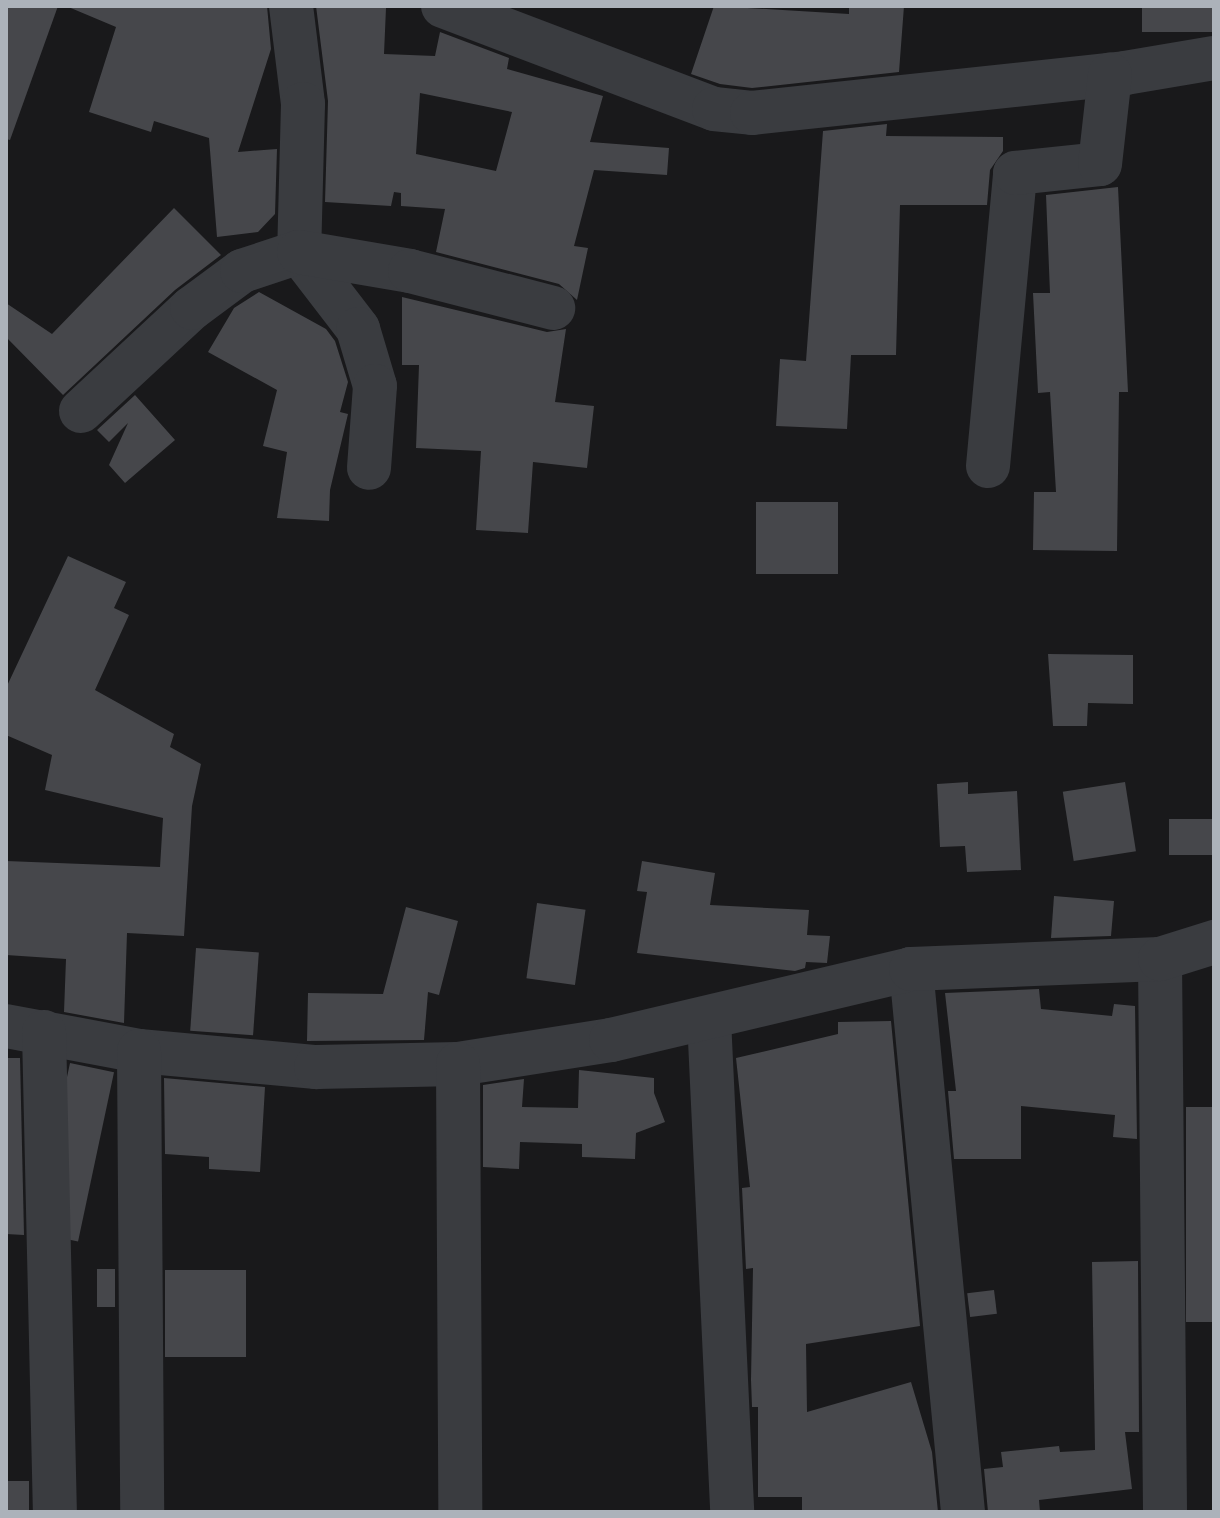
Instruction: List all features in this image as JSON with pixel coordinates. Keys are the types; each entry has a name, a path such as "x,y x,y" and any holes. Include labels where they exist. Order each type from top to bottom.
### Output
{"street":[{"path":"291,6 303,104 299,252 358,329 375,386 369,468"},
{"path":"443,6 714,109 752,113 1110,75 1214,58"},
{"path":"988,466 1015,173 1100,164 1110,75"},
{"path":"81,411 192,308 242,271 299,252 410,271 553,308"},
{"path":"55,1512 25,1029 139,1051 316,1067 458,1064 709,1019 911,969 1160,959 1214,942"},
{"path":"1160,959 1165,1512"},
{"path":"911,969 963,1512"},
{"path":"709,1019 732,1512"},
{"path":"139,1051 142,1512"},
{"path":"458,1064 460,1512"}],"building":[{"path":"6,6 58,6 10,140 6,139"},
{"path":"66,6 267,6 271,49 238,152 277,149 275,214 258,232 217,237 209,138 154,121 151,132 89,112 116,27"},
{"path":"316,6 386,8 384,54 435,56 440,32 509,58 507,69 603,96 590,142 669,148 667,175 594,170 574,246 588,248 577,300 559,284 436,252 445,209 401,206 401,193 394,192 391,206 325,202 328,101","holes":["420,93 512,112 496,171 416,154"]},
{"path":"714,6 849,14 849,6 904,6 899,72 752,88 720,84 691,74"},
{"path":"1142,6 1214,6 1214,32 1142,32"},
{"path":"887,124 886,136 1003,137 1003,151 990,170 987,205 900,205 896,355 851,355 847,429 776,426 780,359 806,361 823,131"},
{"path":"1118,187 1128,392 1119,392 1117,551 1033,550 1034,492 1056,492 1050,392 1038,393 1033,293 1050,293 1046,195"},
{"path":"174,208 221,255 175,290 63,395 6,337 6,303 52,334"},
{"path":"259,292 326,329 335,341 348,382 340,412 348,414 330,490 329,521 277,518 287,452 263,446 277,390 208,352 234,308"},
{"path":"402,297 547,332 566,329 555,402 594,406 587,468 533,462 528,533 476,530 481,451 416,448 419,365 402,365"},
{"path":"135,395 175,440 125,483 109,465 128,423 109,442 97,430"},
{"path":"756,502 838,502 838,574 756,574"},
{"path":"68,556 126,582 114,608 129,615 95,690 174,734 170,747 201,764 192,806 184,936 127,933 124,1023 64,1012 66,959 6,955 6,861 160,867 163,818 45,790 52,755 6,735 6,688"},
{"path":"1048,654 1133,655 1133,704 1088,703 1087,726 1053,726"},
{"path":"968,782 968,794 1017,791 1021,870 967,872 965,846 940,847 937,784"},
{"path":"1125,782 1136,851 1074,861 1063,792"},
{"path":"1169,819 1214,819 1214,855 1169,855"},
{"path":"642,861 715,873 710,905 809,910 807,935 830,936 827,963 806,962 805,968 795,971 637,953 647,892 637,891"},
{"path":"1054,896 1114,901 1111,936 1051,938"},
{"path":"537,903 586,910 575,985 526,978"},
{"path":"406,907 458,921 439,995 428,992 424,1040 307,1041 308,993 383,994"},
{"path":"196,948 259,952 253,1035 190,1031"},
{"path":"1039,989 1041,1009 1112,1016 1114,1004 1135,1006 1137,1139 1113,1137 1115,1115 1021,1106 1021,1159 954,1159 948,1091 956,1091 945,993"},
{"path":"891,1021 920,1326 806,1344 807,1412 911,1382 932,1452 938,1512 802,1512 802,1497 758,1497 758,1407 752,1407 751,1380 753,1268 746,1269 742,1188 750,1187 736,1058 838,1034 838,1022"},
{"path":"6,1058 20,1058 24,1235 6,1234"},
{"path":"70,1063 114,1072 78,1242 34,1232"},
{"path":"579,1070 654,1078 654,1093 665,1122 636,1133 635,1159 582,1157 582,1144 520,1142 519,1169 483,1167 483,1085 524,1079 522,1107 578,1108"},
{"path":"164,1078 265,1087 260,1172 209,1169 209,1157 165,1154"},
{"path":"1186,1107 1214,1107 1214,1322 1186,1322"},
{"path":"1138,1261 1139,1432 1125,1432 1132,1489 1039,1500 1040,1512 988,1512 984,1469 1003,1467 1001,1452 1059,1446 1060,1452 1095,1450 1092,1262"},
{"path":"97,1269 115,1269 115,1307 97,1307"},
{"path":"165,1270 246,1270 246,1357 165,1357"},
{"path":"994,1290 997,1314 970,1317 967,1293"},
{"path":"6,1481 29,1481 29,1512 6,1512"}]}
